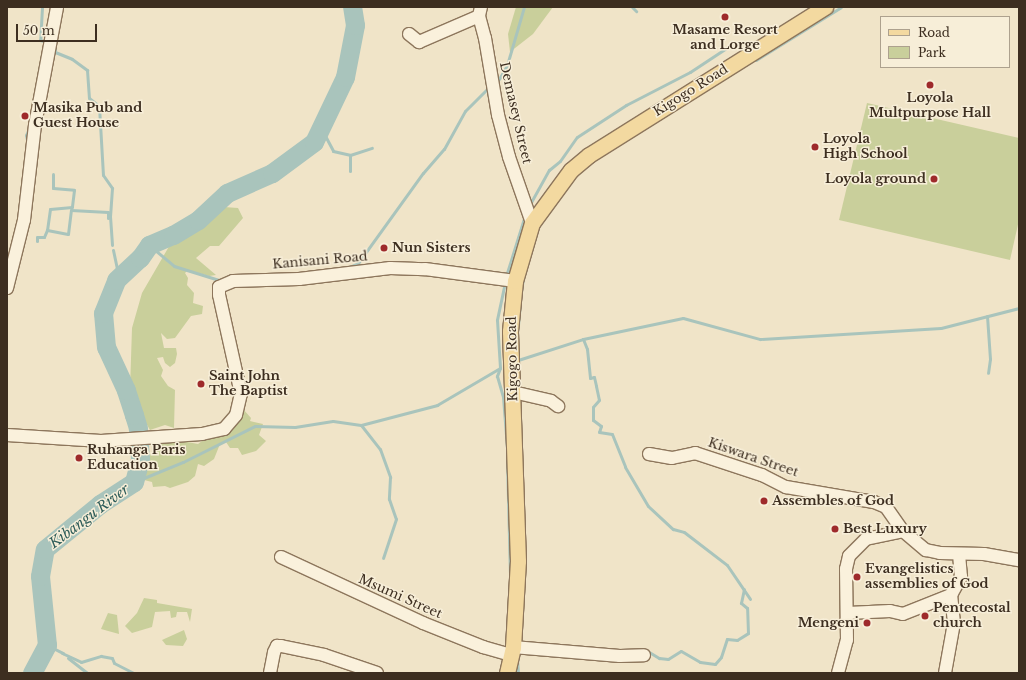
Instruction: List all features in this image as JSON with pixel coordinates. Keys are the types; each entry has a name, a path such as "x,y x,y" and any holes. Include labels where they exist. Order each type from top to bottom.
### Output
{"main road":[{"name":"Kigogo Road","path":"507,673 512,651 518,561 510,331 515,281 532,223 572,170 589,155 821,8"}],"street":[{"path":"7,288 24,220 35,125 57,7"},
{"path":"409,34 419,42 478,11"},
{"name":"Demasey Street","path":"478,11 509,157 532,223"},
{"name":"Kanisani Road","path":"7,435 45,439 128,440 163,435 215,432 229,425 236,415 241,394 222,313 220,287 224,283 243,280 300,279 390,268 425,270 515,281"},
{"path":"513,392 551,401 558,406"},
{"name":"Kiswara Street","path":"649,454 672,458 695,453 762,475 786,487 870,501 886,507 903,531 926,550 959,554 984,554 1019,560"},
{"path":"838,673 847,640 848,613 846,569 853,549 866,539 903,531"},
{"path":"945,673 954,623 951,595 961,577 959,554"},
{"name":"Msumi Street","path":"281,557 423,623 483,647 512,651 620,656 644,655"},
{"path":"848,613 890,611 903,614 951,595"},
{"path":"270,673 274,652 277,646 324,655 377,673"}],"green space":[{"path":"516,7 553,7 533,34 510,52 508,34"},
{"name":"Loyola ground","path":"867,103 1019,138 1019,220 1010,260 839,220"},
{"path":"224,207 238,208 243,218 219,246 210,246 196,258 216,275 209,276 188,270 185,273 188,278 187,285 194,293 193,303 203,306 202,314 191,316 175,338 167,339 161,333 164,348 176,348 177,354 175,363 170,367 165,363 163,357 157,358 163,370 161,376 168,386 175,390 174,428 165,425 150,430 137,407 134,392 130,389 132,328 142,293 171,243"},
{"path":"243,409 251,418 250,421 263,424 259,435 266,441 256,451 242,455 238,448 230,448 226,442 220,444 214,459 204,466 198,464 195,476 188,482 170,488 165,486 153,487 152,482 140,479 139,475 154,448 151,442 178,436 182,441 198,444 202,441 201,433 210,436"},
{"path":"144,598 157,600 157,603 192,609 190,622 187,612 177,612 176,617 171,618 170,611 155,612 152,627 132,633 125,626 137,613"},
{"path":"108,613 117,615 119,634 101,629"},
{"path":"184,630 187,639 183,646 166,645 162,640"}],"waterway":[{"path":"42,7 40,40 47,42"},
{"name":"Kibangu River","path":"32,673 47,645 40,576 45,549 100,504 134,482 140,459 138,428 126,390 106,347 103,313 116,280 140,258 149,245 173,235 198,220 227,193 272,173 314,142 345,77 355,25 352,7"},
{"path":"499,79 507,65 524,7"},
{"path":"632,7 636,11"},
{"path":"756,60 841,7"},
{"path":"530,204 549,170 560,161 577,137 626,105 690,72 731,45"},
{"path":"55,48 55,52 72,59 87,70 89,98 99,106 103,175 112,188 110,216 112,245"},
{"path":"345,269 358,263 423,173 444,149 465,111 489,87"},
{"path":"28,145 26,135 30,126"},
{"path":"321,128 333,151 350,155 372,148"},
{"path":"350,155 350,171"},
{"path":"53,174 53,188 74,190 72,207 50,209 47,230 68,234 71,210 108,212 108,218"},
{"path":"506,276 525,215"},
{"path":"37,241 37,237 44,237 47,230"},
{"path":"149,245 174,266 219,280 225,279"},
{"path":"113,250 118,274 116,280"},
{"path":"521,291 523,279"},
{"path":"505,282 497,320 500,368 497,376 503,397 507,448"},
{"path":"518,325 520,303"},
{"path":"518,360 583,339 683,318 760,339 941,328 1019,308"},
{"path":"987,316 990,359 988,373"},
{"path":"583,339 587,349 590,378 594,377 599,400 593,407 593,420 601,426 599,432 612,434 625,467 648,506 673,529 684,532 727,565 750,599"},
{"path":"134,482 183,462 255,426 295,427 333,421 361,425 437,405 500,368"},
{"path":"361,425 380,449 390,477 389,499 396,519 383,558"},
{"path":"507,461 510,572"},
{"path":"649,652 659,658 668,659 681,651 700,662 715,664 721,657 727,639 737,640 748,633 747,608 741,603 744,589"},
{"path":"47,645 63,653"},
{"path":"62,653 81,662 101,656 112,658 114,663 134,673"},
{"path":"68,658 87,673"},
{"path":"517,659 518,673"}],"place":[{"name":"Masame Resort and Lorge","path":"725,17"},
{"name":"Loyola Multpurpose Hall","path":"930,85"},
{"name":"Masika Pub and Guest House","path":"25,116"},
{"name":"Loyola High School","path":"815,147"},
{"name":"Loyola ground","path":"934,179"},
{"name":"Nun Sisters","path":"384,248"},
{"name":"Saint John The Baptist","path":"201,384"},
{"name":"Ruhanga Paris Education","path":"79,458"},
{"name":"Assembles of God","path":"764,501"},
{"name":"Best Luxury","path":"835,529"},
{"name":"Evangelistics assemblies of God","path":"857,577"},
{"name":"Pentecostal church","path":"925,616"},
{"name":"Mengeni","path":"867,623"}]}
